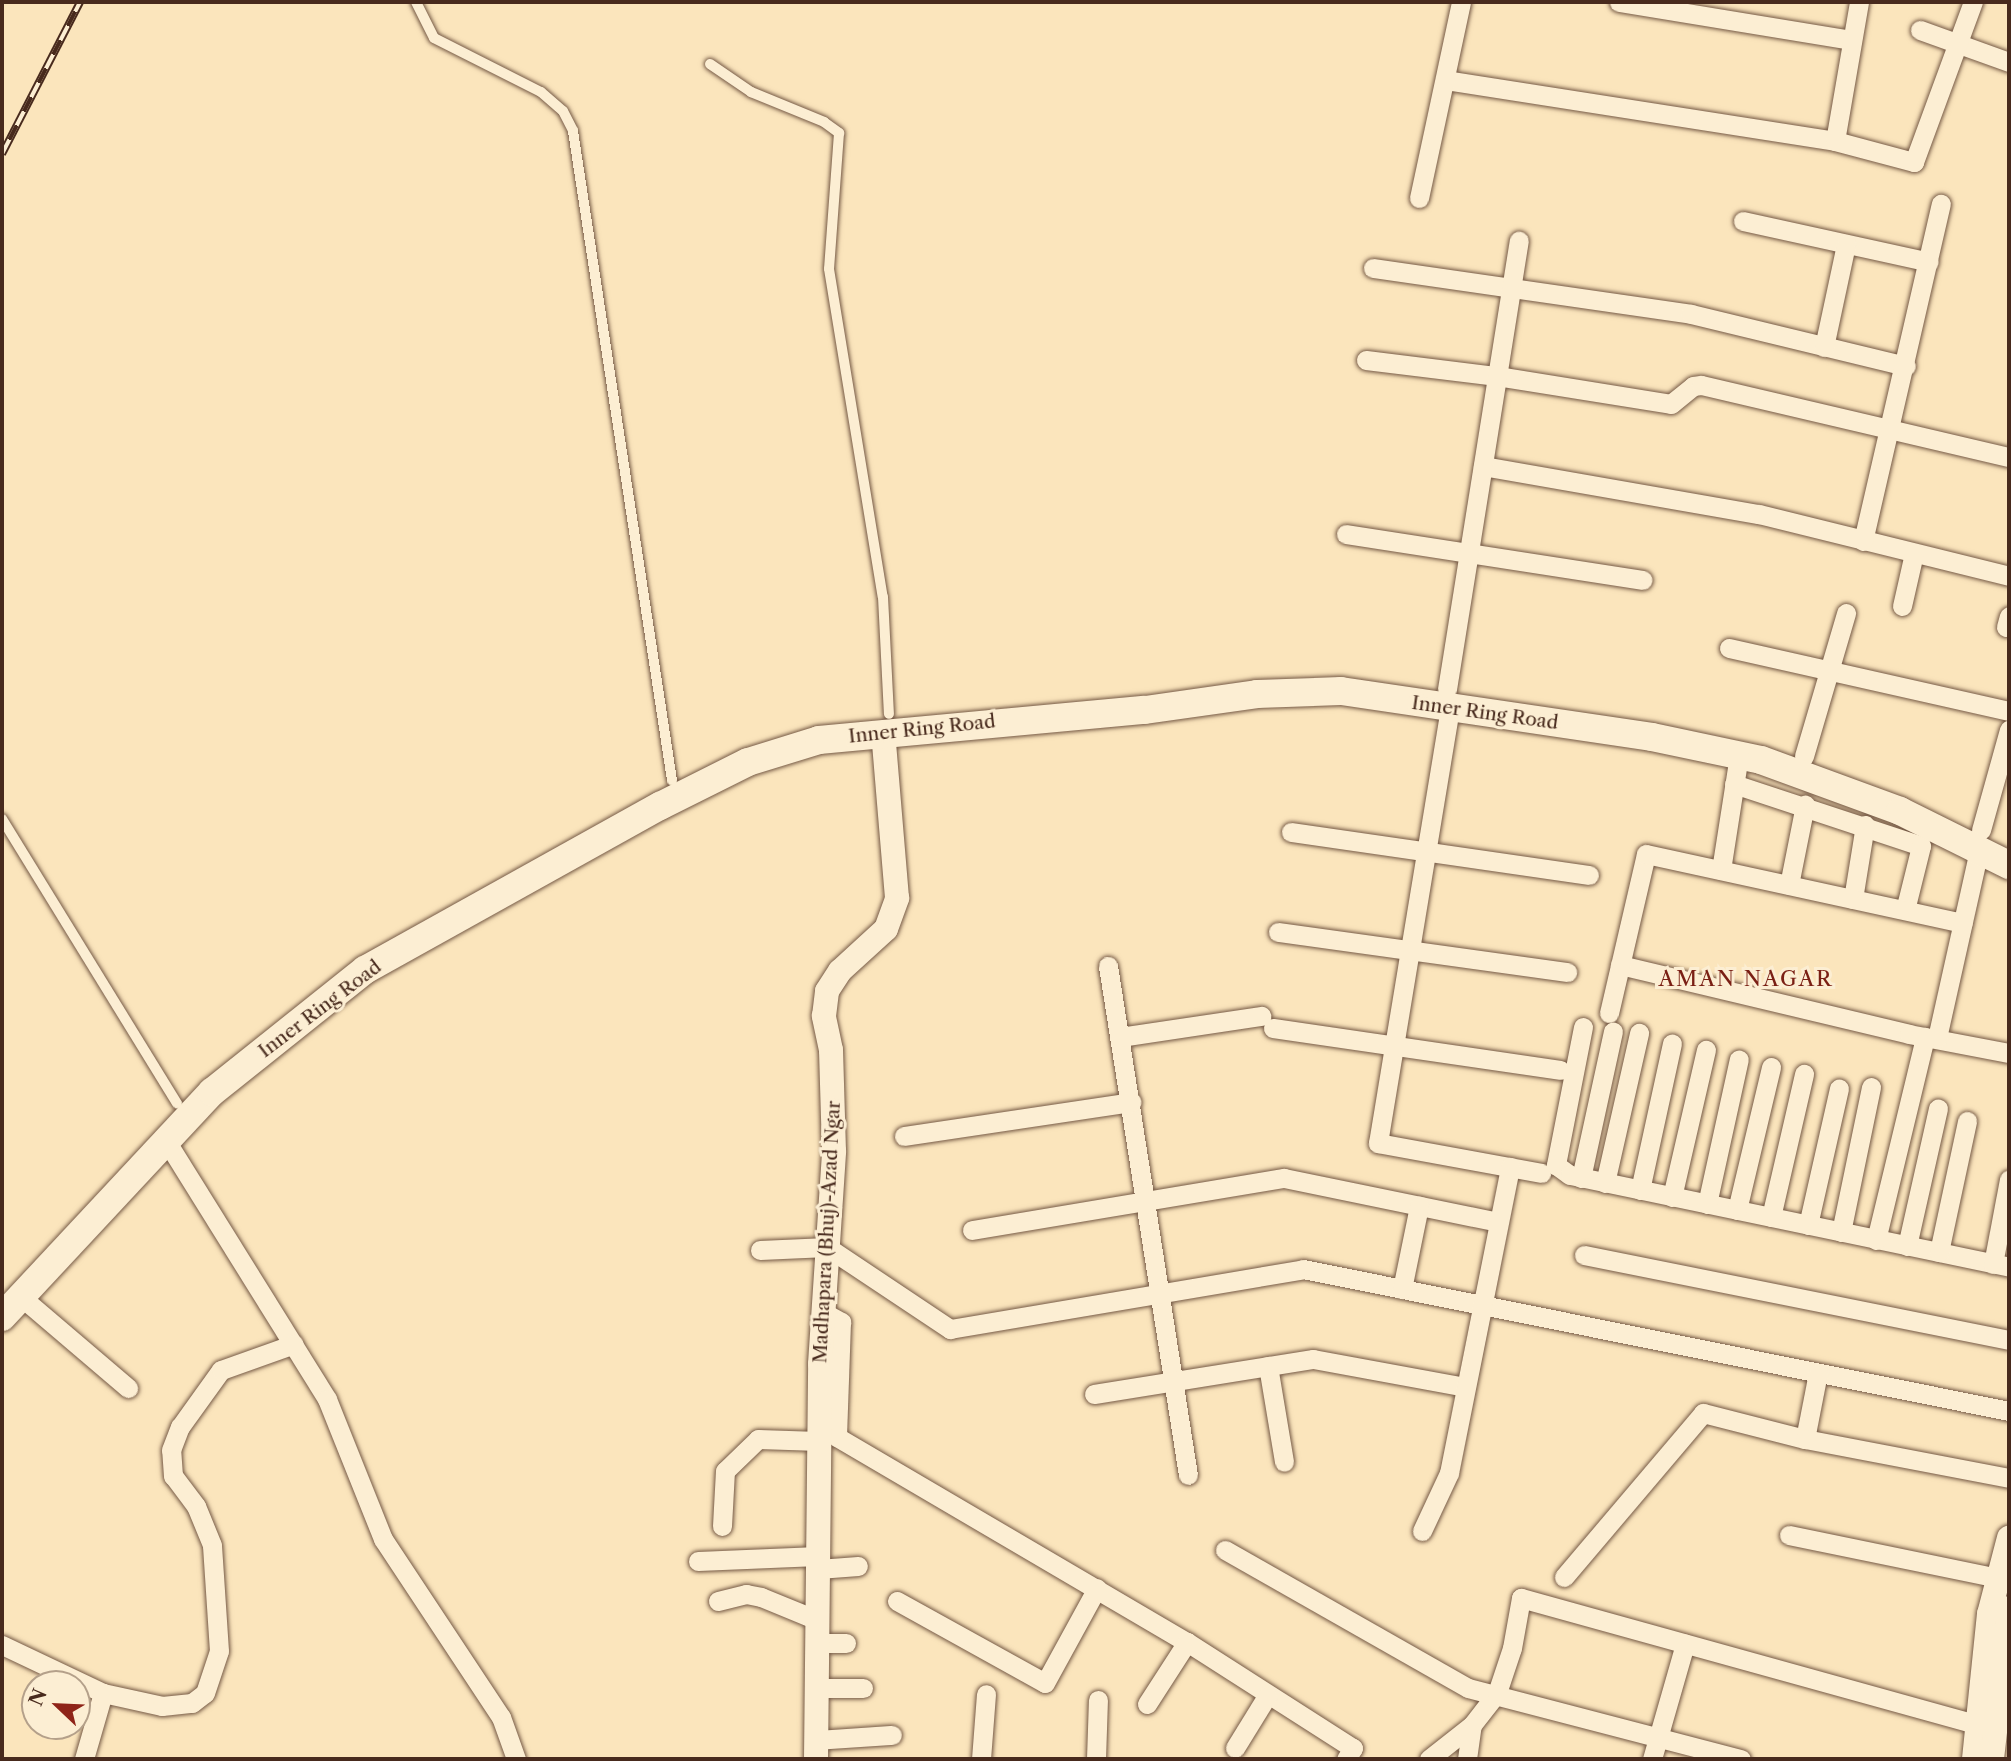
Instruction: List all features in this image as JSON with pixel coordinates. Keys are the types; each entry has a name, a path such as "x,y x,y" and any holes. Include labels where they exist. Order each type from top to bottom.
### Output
{"main road":[{"name":"Inner Ring Road","path":"11,1293 167,1142 212,1092 365,971 660,806 748,762 819,740 886,724 1256,676 1342,673 1449,699 1739,755 1980,840 2009,845"},
{"name":"Inner Ring Road","path":"1449,699 1655,719 1766,742 1907,794 1980,840 2009,865"},
{"name":"Inner Ring Road","path":"2,1317 11,1293 200,1078 355,955 672,780 742,746 815,723 886,724"}],"street":[{"path":"1419,198 1461,2"},
{"path":"1619,2 1852,40"},
{"path":"1835,141 1859,2"},
{"path":"1446,80 1835,141 1914,162 1973,2"},
{"path":"1920,30 2009,62"},
{"path":"1863,541 1906,366 1941,204"},
{"path":"1743,221 1929,262"},
{"path":"1519,241 1468,556 1426,853 1392,1044 1378,1143 1541,1173"},
{"path":"1824,347 1846,244"},
{"path":"1373,268 1691,314 1906,366"},
{"path":"1366,360 1497,376 1671,404 1693,386 1701,385 2009,457"},
{"path":"1483,466 1668,495 2009,576"},
{"path":"1346,534 1468,556 1642,580"},
{"path":"1902,606 1914,553"},
{"path":"1804,756 1846,613"},
{"path":"1729,648 2009,711"},
{"name":"Madhapara (Bhuj)-Azad Ngar","path":"816,1749 819,1441 823,1312 834,1151 831,1050 824,1016 827,991 840,971 886,929 897,898 886,724"},
{"path":"1876,1240 1963,923 1980,840 2009,730"},
{"path":"1721,870 1739,755"},
{"path":"1734,784 1805,804 1921,846 1905,910"},
{"path":"1789,885 1805,804"},
{"path":"1853,899 1865,825"},
{"path":"1291,832 1589,875"},
{"path":"1581,1178 1620,965 1646,853 1963,923"},
{"path":"1278,932 1567,972"},
{"path":"1620,965 2009,1054"},
{"path":"1108,966 1148,1202 1188,1475"},
{"path":"1120,1037 1267,1022 1560,1070"},
{"path":"1583,1027 1556,1165 1581,1178 2001,1266 2009,1179"},
{"path":"1605,1183 1639,1033"},
{"path":"1640,1190 1672,1043"},
{"path":"1672,1197 1706,1049"},
{"path":"1707,1204 1739,1059"},
{"path":"1737,1210 1771,1067"},
{"path":"1771,1217 1804,1074"},
{"path":"1841,1232 1871,1087"},
{"path":"1808,1225 1839,1088"},
{"path":"904,1136 1131,1102"},
{"path":"1908,1246 1938,1108"},
{"path":"1939,1252 1967,1121"},
{"path":"167,1142 294,1344 344,1434 365,1501 383,1539 501,1717 516,1759"},
{"path":"1422,1531 1449,1472 1510,1167"},
{"path":"972,1230 1284,1178 1499,1222"},
{"path":"1402,1289 1419,1206"},
{"path":"760,1250 827,1247 950,1329 1303,1269 2009,1411"},
{"path":"1584,1255 2009,1340"},
{"path":"11,1293 128,1388"},
{"path":"823,1312 841,1322 837,1437 1187,1642 1267,1696 1353,1748 1346,1759"},
{"path":"2,1645 103,1693 162,1706 192,1703 205,1693 219,1651 212,1545 196,1506 173,1476 171,1450 180,1427 221,1370 294,1344"},
{"path":"1094,1394 1312,1359 1465,1387"},
{"path":"1268,1366 1284,1462"},
{"path":"1805,1438 1818,1373"},
{"path":"1564,1577 1703,1413 1805,1438 2009,1478"},
{"path":"722,1526 725,1471 758,1439 819,1441"},
{"path":"1789,1535 1998,1578"},
{"path":"1974,1759 1989,1614 2009,1538"},
{"path":"1225,1550 1468,1688 1497,1693 1741,1759"},
{"path":"698,1561 858,1566"},
{"path":"897,1601 1045,1682 1097,1588"},
{"path":"718,1601 746,1594 761,1597 817,1631 846,1643"},
{"path":"1429,1759 1472,1725 1497,1693 1512,1648 1521,1598 1976,1724"},
{"path":"1992,1759 2009,1608"},
{"path":"1147,1704 1187,1642"},
{"path":"1652,1759 1685,1644"},
{"path":"817,1688 863,1688"},
{"path":"84,1759 103,1693"},
{"path":"981,1759 986,1694"},
{"path":"1236,1748 1267,1696"},
{"path":"1098,1700 1102,1757"},
{"path":"1467,1759 1472,1725"},
{"path":"816,1749 892,1735"}],"lane":[{"path":"416,2 434,38 541,92 563,111 573,131 672,780"},
{"path":"710,64 751,92 824,122 839,134 829,269 883,597 886,724"},
{"path":"2,820 177,1103"}],"railway":[{"path":"2,154 80,2"}],"district":[{"name":"AMAN NAGAR","path":"1746,979"}]}
